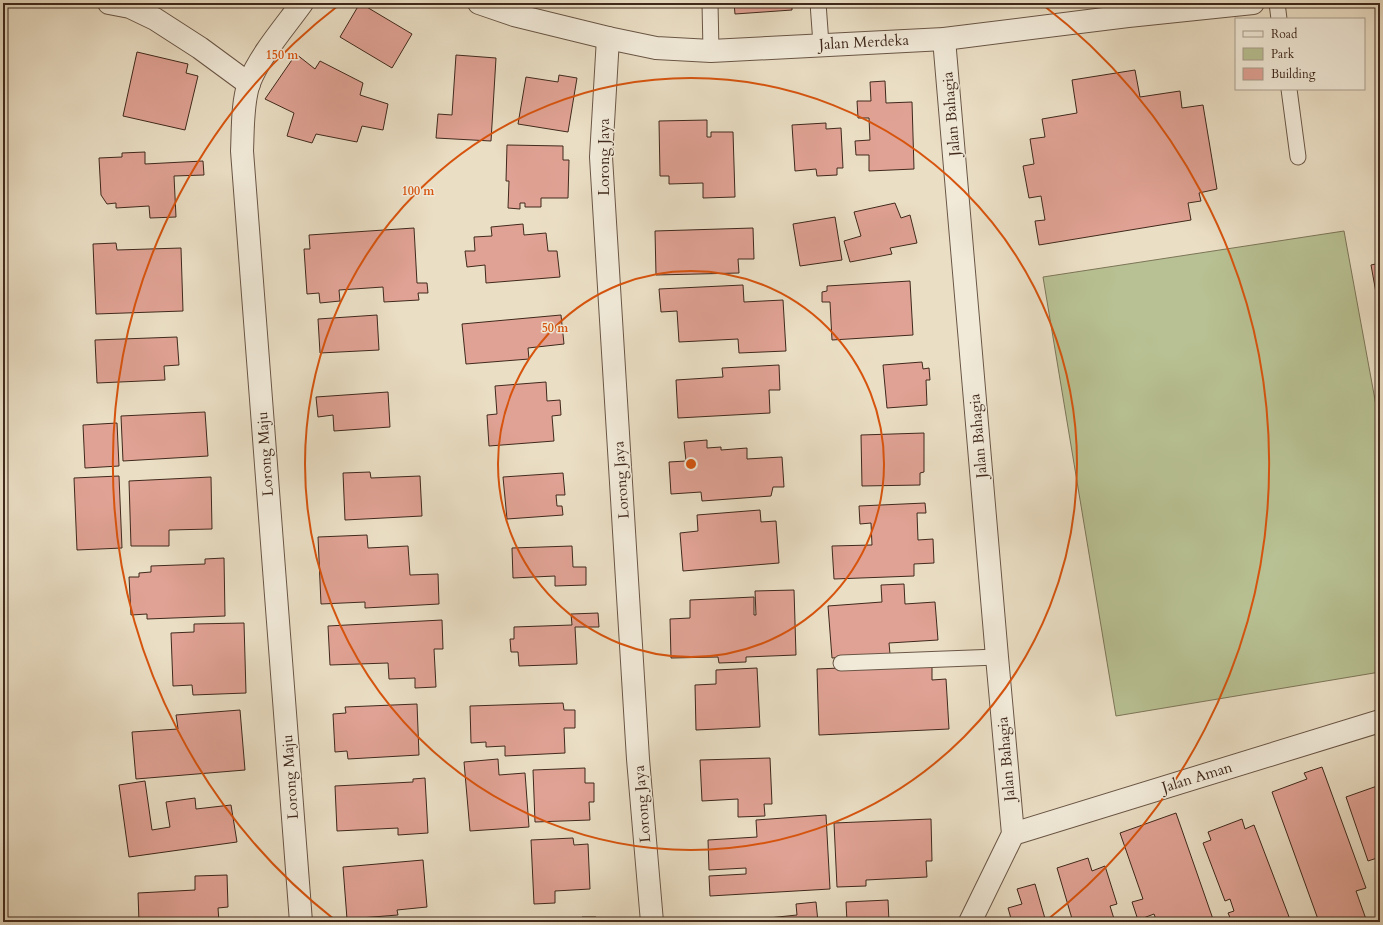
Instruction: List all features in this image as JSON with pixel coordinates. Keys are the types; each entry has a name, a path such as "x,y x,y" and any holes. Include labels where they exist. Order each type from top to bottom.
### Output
{"street":[{"path":"109,3 130,7 155,19 200,48 249,84"},
{"name":"Lorong Maju","path":"301,922 242,151 243,112 249,84 261,60 302,3"},
{"name":"Jalan Merdeka","path":"479,3 514,15 656,48 711,51 821,44 944,39 1127,9 1253,3"},
{"name":"Lorong Jaya","path":"608,38 601,157 638,759 652,922"},
{"name":"Jalan Bahagia","path":"944,39 997,657 1014,834"},
{"name":"Jalan Aman","path":"1014,834 1380,721"},
{"path":"970,922 1014,834"}],"lane":[{"path":"710,3 711,51"},
{"path":"818,3 821,44"},
{"path":"1277,3 1279,18"},
{"path":"1289,90 1298,157"},
{"path":"840,663 997,657"}],"green space":[{"path":"1344,231 1380,427 1380,672 1116,716 1043,277"}],"building":[{"path":"360,3 412,34 392,68 340,37"},
{"path":"734,3 792,3 792,10 735,14"},
{"path":"137,52 188,64 186,73 198,76 185,130 123,116"},
{"path":"296,54 315,69 320,61 363,83 360,95 388,104 383,130 362,126 357,142 316,134 312,143 287,136 294,113 265,99"},
{"path":"456,55 496,58 491,141 436,138 438,114 452,115"},
{"path":"1135,70 1140,97 1180,91 1182,108 1203,105 1217,189 1199,193 1201,201 1188,203 1191,220 1039,245 1035,221 1045,220 1041,196 1029,198 1023,166 1034,164 1030,139 1045,137 1042,119 1077,113 1072,80"},
{"path":"559,75 577,78 568,132 518,124 526,77 558,82"},
{"path":"885,81 886,103 912,102 914,169 869,171 869,155 856,155 855,141 870,140 869,118 858,118 857,101 871,101 870,82"},
{"path":"707,120 707,137 711,137 711,132 733,132 735,197 703,198 703,183 669,184 669,176 660,176 659,121"},
{"path":"826,123 826,129 841,128 843,168 837,168 837,175 817,176 816,169 795,171 792,125"},
{"path":"507,145 563,146 563,160 569,160 568,198 541,198 541,207 525,207 525,203 520,203 520,209 508,208 509,181 506,181"},
{"path":"145,152 145,164 203,161 204,175 174,176 176,217 150,218 149,206 116,208 116,203 107,204 101,195 99,158 122,157 122,153"},
{"path":"895,203 901,218 910,215 917,243 890,248 892,254 850,262 844,241 861,236 854,212"},
{"path":"835,217 842,260 800,266 793,224"},
{"path":"523,224 524,235 546,233 548,251 557,251 560,277 486,283 485,265 467,267 465,251 475,251 474,237 492,236 491,227"},
{"path":"414,228 417,283 427,283 428,293 418,293 419,300 384,302 383,287 339,290 340,301 320,303 319,293 307,294 304,249 310,249 309,235"},
{"path":"753,228 754,259 738,259 739,273 656,275 655,231"},
{"path":"116,243 117,250 181,248 183,311 96,314 93,244"},
{"path":"1380,263 1380,315 1371,265"},
{"path":"910,281 913,335 832,340 830,302 822,302 822,292 827,291 827,286"},
{"path":"743,285 744,302 783,300 786,351 739,353 738,339 679,342 677,311 661,312 659,289"},
{"path":"377,315 379,350 320,353 318,319"},
{"path":"561,315 564,344 528,348 529,359 466,364 462,324"},
{"path":"177,337 179,365 164,366 165,380 97,383 95,340"},
{"path":"922,362 923,369 929,368 930,380 926,380 927,405 887,408 883,365"},
{"path":"779,365 780,390 769,390 770,413 678,418 676,380 723,377 722,368"},
{"path":"546,382 547,401 560,400 561,415 552,416 554,441 489,446 487,415 497,414 495,386"},
{"path":"388,392 390,427 334,431 333,415 318,417 316,397"},
{"path":"205,412 208,456 123,461 121,416"},
{"path":"117,423 119,466 85,468 83,425"},
{"path":"924,433 924,472 920,473 920,485 862,486 861,435"},
{"path":"707,440 707,448 721,447 721,450 747,448 747,459 782,457 784,487 773,487 771,496 702,501 701,492 671,494 669,462 686,461 684,442"},
{"path":"370,472 371,478 420,476 422,516 345,520 343,473"},
{"path":"563,473 565,495 556,495 557,506 562,506 563,515 507,519 503,477"},
{"path":"119,476 122,548 77,550 74,478"},
{"path":"211,477 212,529 169,530 169,546 131,546 129,481"},
{"path":"925,503 926,513 917,513 918,540 933,539 934,563 914,564 914,576 834,579 832,546 872,545 871,523 860,524 859,506"},
{"path":"760,510 761,522 776,521 779,563 683,571 680,533 698,531 697,515"},
{"path":"367,535 368,548 408,546 410,575 438,574 439,604 365,608 365,602 321,604 318,537"},
{"path":"572,546 573,567 586,567 586,585 555,586 555,576 513,578 512,548"},
{"path":"224,558 225,616 147,619 147,614 131,615 129,577 139,577 139,573 151,572 151,566 205,564 205,559"},
{"path":"904,584 905,604 935,602 938,640 889,643 890,654 832,658 828,606 882,602 881,585"},
{"path":"794,590 796,655 746,657 746,662 719,663 718,657 671,658 670,619 690,618 690,600 754,597 754,615 756,615 755,591"},
{"path":"598,613 599,627 575,627 577,664 519,666 518,652 511,652 510,639 514,639 514,627 572,625 571,614"},
{"path":"442,620 443,649 434,649 436,687 415,688 415,678 389,679 388,663 330,665 328,626"},
{"path":"244,623 246,693 193,695 192,685 173,686 171,633 194,632 194,624"},
{"path":"932,664 932,680 946,679 949,729 819,735 817,669"},
{"path":"757,668 760,727 696,730 695,685 716,684 716,670"},
{"path":"563,703 564,710 575,710 575,728 564,728 565,753 505,756 505,746 486,747 486,742 471,743 470,706"},
{"path":"417,704 419,755 348,759 347,751 335,752 333,714 346,713 345,707"},
{"path":"240,710 245,770 136,779 132,732 178,729 176,715"},
{"path":"770,758 772,804 764,804 765,816 738,817 738,799 702,801 700,760"},
{"path":"498,759 499,775 525,773 529,827 470,831 464,762"},
{"path":"1322,767 1366,888 1356,891 1367,922 1319,922 1272,792 1307,779 1304,773"},
{"path":"585,768 585,783 594,783 594,802 589,802 590,820 535,822 533,770"},
{"path":"425,778 428,833 398,835 398,828 337,831 335,786 413,782 413,779"},
{"path":"145,781 152,830 170,827 166,802 195,798 196,809 231,805 237,842 129,857 119,785"},
{"path":"1380,785 1380,857 1368,861 1346,797"},
{"path":"1176,813 1214,922 1157,922 1154,914 1138,920 1132,902 1143,899 1120,833"},
{"path":"826,815 830,889 710,896 709,876 746,874 746,868 709,870 708,840 757,837 756,820"},
{"path":"931,819 932,861 926,861 927,877 866,880 866,886 837,887 834,823"},
{"path":"1242,819 1245,829 1254,825 1291,922 1232,922 1228,913 1234,911 1230,899 1225,901 1203,843 1211,840 1208,832"},
{"path":"573,838 574,845 588,844 590,889 555,891 555,903 534,904 531,840"},
{"path":"1088,858 1092,871 1105,866 1117,904 1110,906 1115,922 1073,922 1057,868"},
{"path":"423,860 427,907 397,910 398,915 347,919 343,867"},
{"path":"227,875 228,907 218,908 219,922 139,922 138,893 195,890 195,876"},
{"path":"1035,884 1046,922 1012,922 1008,908 1022,904 1017,889"},
{"path":"888,900 889,922 847,922 846,902"},
{"path":"816,902 818,922 730,922 797,915 796,904"},
{"path":"582,917 596,917 596,922 583,922"},
{"path":"457,920 457,922 418,922"}]}
